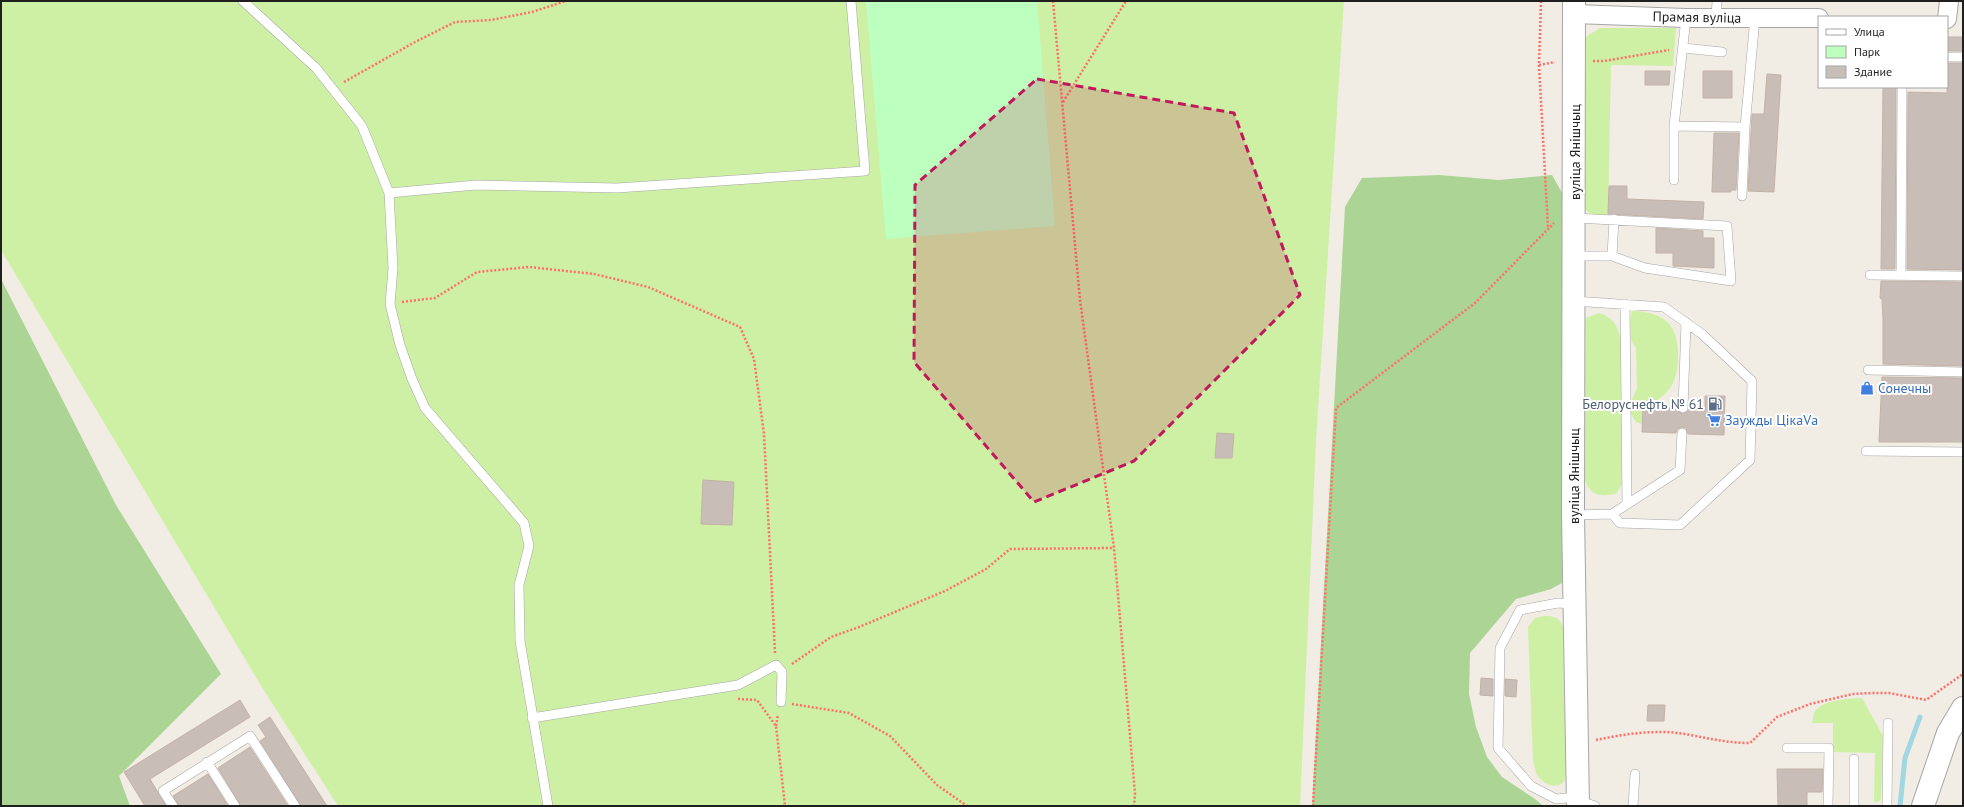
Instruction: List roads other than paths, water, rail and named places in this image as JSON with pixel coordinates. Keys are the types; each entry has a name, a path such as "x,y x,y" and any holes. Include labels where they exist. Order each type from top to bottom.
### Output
{"street":[{"path":"1947,16 1949,1"},
{"name":"Прамая вуліца","path":"1574,8 1686,18 1717,9 1756,18 1818,18"},
{"name":"вуліца Янішчыц","path":"1574,8 1575,212 1573,301 1573,515 1584,803"},
{"path":"1948,19 1963,19"},
{"path":"1923,806 1948,733 1963,708"}],"lane":[{"path":"243,1 316,68 362,126 389,193 393,268 390,304 400,345 424,408 524,523 529,546 519,585 520,641 548,806"},
{"path":"389,193 476,185 617,188 865,170 851,1"},
{"path":"1674,180 1674,126 1686,18"},
{"path":"1742,196 1745,127 1756,18"},
{"path":"1683,48 1722,52"},
{"path":"1948,57 1963,57"},
{"path":"1901,275 1902,88"},
{"path":"1674,126 1745,127"},
{"path":"1574,256 1612,256 1645,268 1731,281 1727,226 1614,219 1575,212"},
{"path":"1612,256 1614,219"},
{"path":"1870,275 1963,276"},
{"path":"1573,301 1664,307 1702,334 1752,381 1750,460 1680,526 1620,523 1612,514"},
{"path":"1625,304 1627,504"},
{"path":"1683,408 1686,323"},
{"path":"1868,370 1963,372"},
{"path":"1573,515 1612,514 1680,470 1682,433"},
{"path":"1866,451 1963,452"},
{"path":"1576,604 1558,603 1520,610 1500,648 1498,748 1531,786 1556,799 1584,803"},
{"path":"532,718 738,685 779,668 782,702"},
{"path":"1887,806 1888,723"},
{"path":"173,806 163,791 250,736 295,806"},
{"path":"1787,748 1829,748 1828,806"},
{"path":"1854,759 1854,806"},
{"path":"207,762 235,806"},
{"path":"1633,806 1635,774"}],"waterway":[{"path":"1900,806 1905,758 1920,717"}],"place":[{"name":"Сонечны","path":"1867,388"},
{"name":"Белоруснефть № 61","path":"1715,404"},
{"name":"Заужды ЦікаVа","path":"1714,420"}]}
